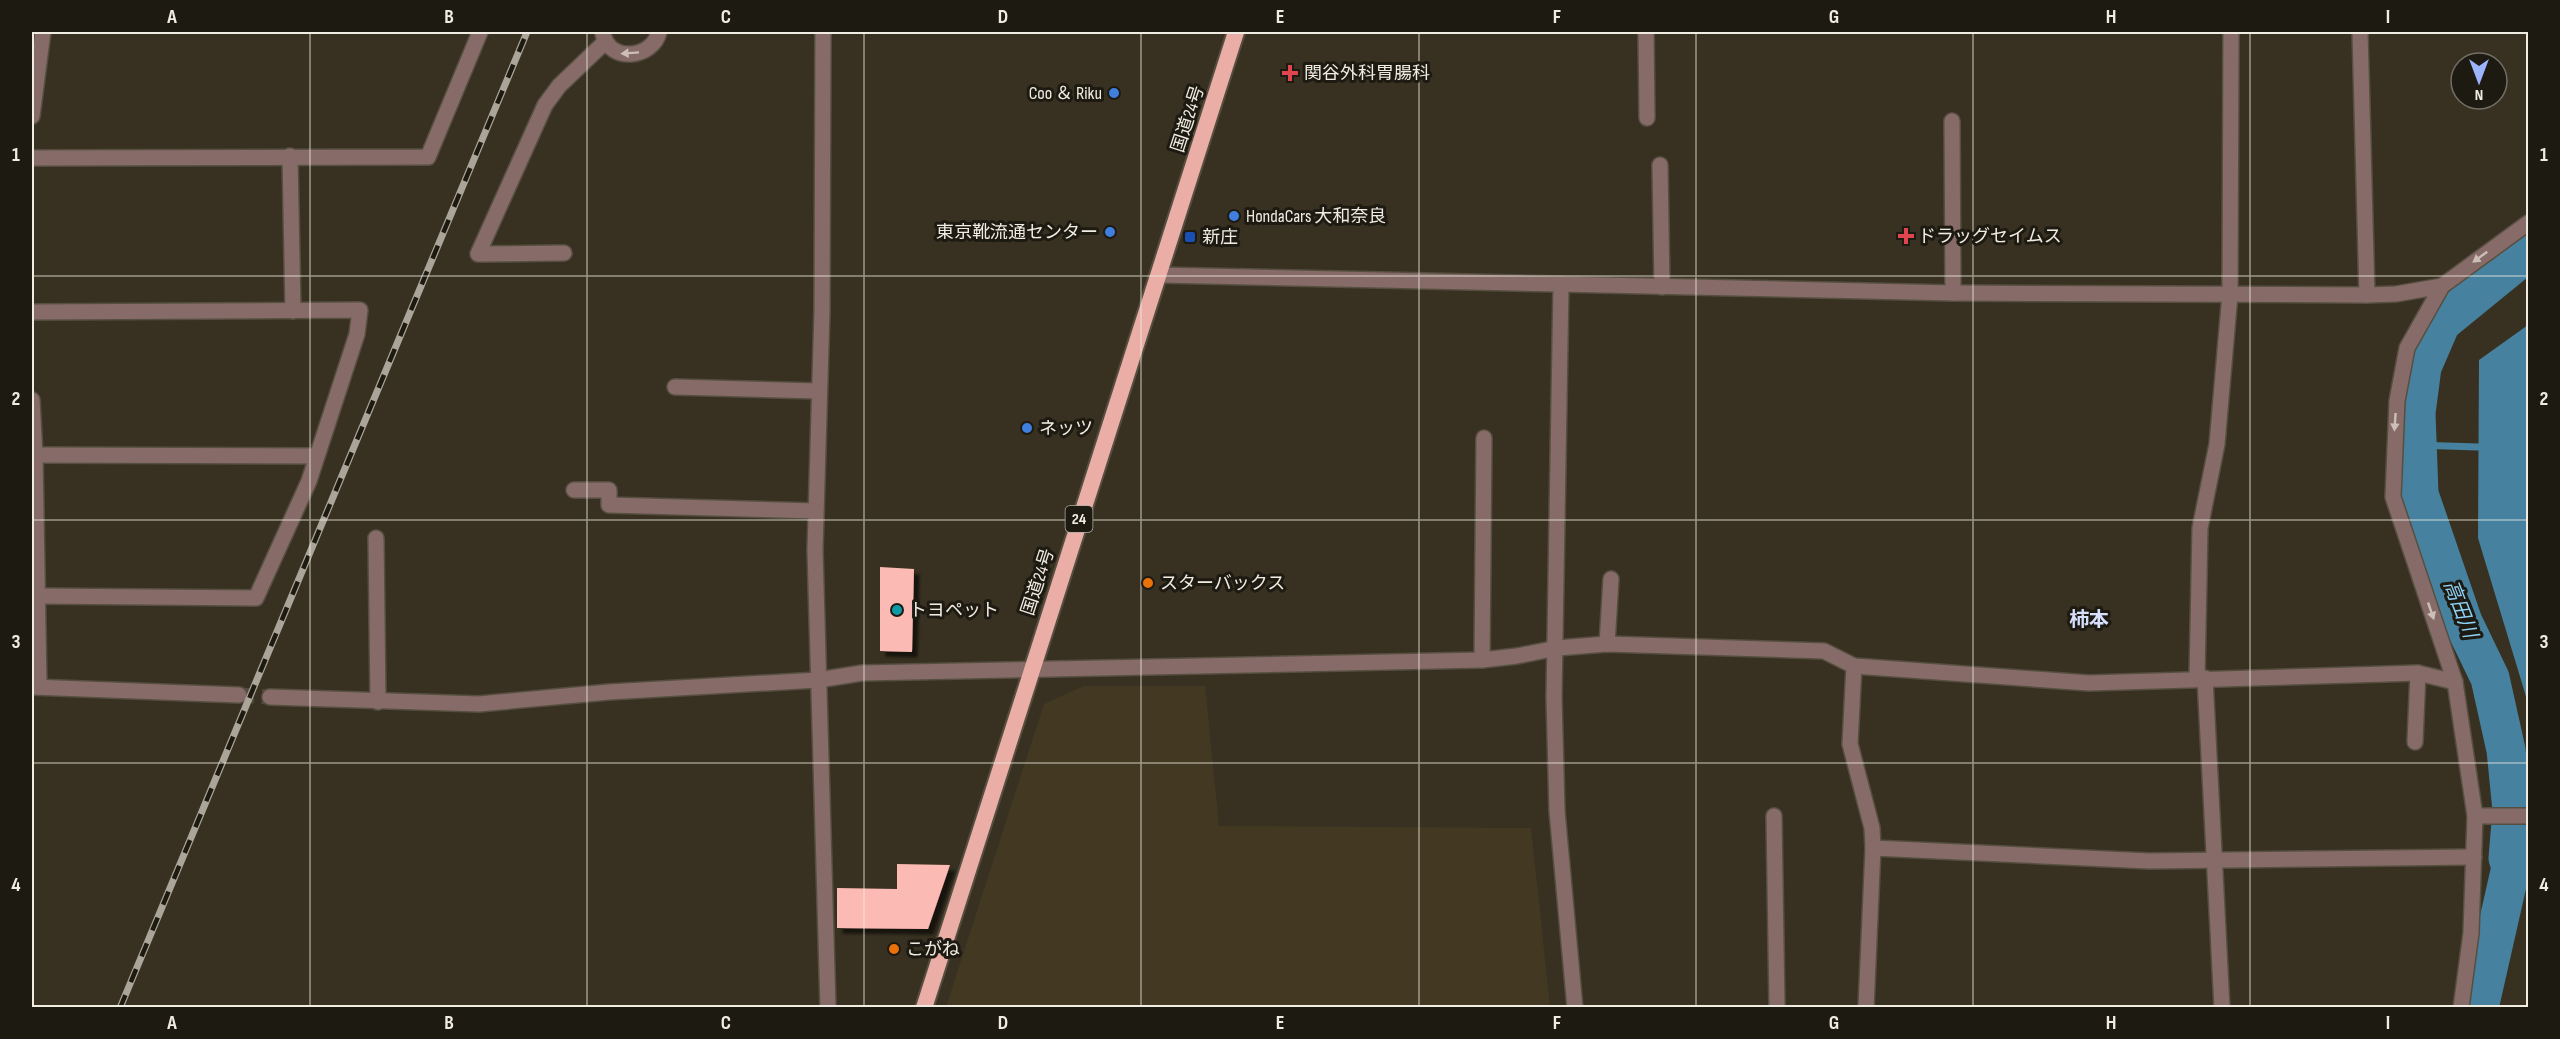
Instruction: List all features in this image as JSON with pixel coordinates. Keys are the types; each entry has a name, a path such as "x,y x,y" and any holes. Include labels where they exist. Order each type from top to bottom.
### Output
{"highway":[{"name":"国道24号","path":"924,1008 1029,671 1236,32"}],"street":[{"path":"32,116 43,32"},
{"path":"32,158 428,157 480,32"},
{"path":"564,253 478,254 545,105 559,86 604,37 620,53 633,54 648,51 655,43 659,32"},
{"path":"823,32 819,391 815,511 828,1008"},
{"path":"1646,32 1647,118"},
{"path":"2222,1008 2215,858 2201,678 2200,528 2217,444 2230,294 2231,32"},
{"path":"2360,32 2367,295"},
{"path":"1952,121 1953,293"},
{"path":"290,156 293,311"},
{"path":"1660,165 1662,287"},
{"path":"2461,1008 2471,933 2475,816 2456,682 2393,497 2397,401 2407,348 2442,286 2529,223"},
{"path":"1159,275 1953,293 2367,295 2396,294 2442,286"},
{"path":"1561,285 1557,648 1554,697 1557,811 1575,1008"},
{"path":"32,312 360,310 357,334 309,482 256,598 38,596"},
{"path":"675,387 819,391"},
{"path":"32,400 38,596 35,687 238,695"},
{"path":"1482,660 1484,438"},
{"path":"35,455 316,456"},
{"path":"574,490 609,490 609,505 815,511"},
{"path":"376,538 378,702"},
{"path":"1607,644 1611,579"},
{"path":"270,697 479,704 609,692 818,680 862,674 1482,660 1557,648 1607,644 1824,651 1854,666 2089,683 2418,673 2456,682"},
{"path":"1854,666 1850,744 1872,828 1873,848 1866,1008"},
{"path":"2415,742 2418,673"},
{"path":"1774,816 1777,1008"},
{"path":"2475,816 2528,816"},
{"path":"1873,848 2149,861 2215,858 2474,857"}],"shaded area":[{"path":"1084,686 1205,686 1219,826 1531,828 1550,1007 946,1007 1044,704"}],"water":[{"path":"2528,325 2528,703 2478,538 2479,360"}],"building":[{"name":"トヨペット","path":"880,567 914,569 912,652 880,651"},
{"path":"897,864 950,865 928,929 837,928 837,888 897,889"}],"waterway":[{"name":"高田川","path":"2479,1008 2511,867 2508,858 2512,810 2506,750 2490,678 2463,622 2419,494 2416,413 2422,367 2441,323 2528,252"},
{"path":"2415,445 2478,447"}],"tunnel":[{"path":"239,695 270,697"}],"railway":[{"path":"120,1008 527,32"}],"place":[{"name":"関谷外科胃腸科","path":"1290,73"},
{"name":"Coo ＆ Riku","path":"1114,93"},
{"name":"HondaCars 大和奈良","path":"1234,216"},
{"name":"東京靴流通センター","path":"1110,232"},
{"name":"ドラッグセイムス","path":"1906,236"},
{"name":"新庄","path":"1190,237"},
{"name":"ネッツ","path":"1027,428"},
{"name":"スターバックス","path":"1148,583"},
{"name":"トヨペット","path":"897,610"},
{"name":"こがね","path":"894,949"}],"district":[{"name":"柿本","path":"2089,620"}]}
